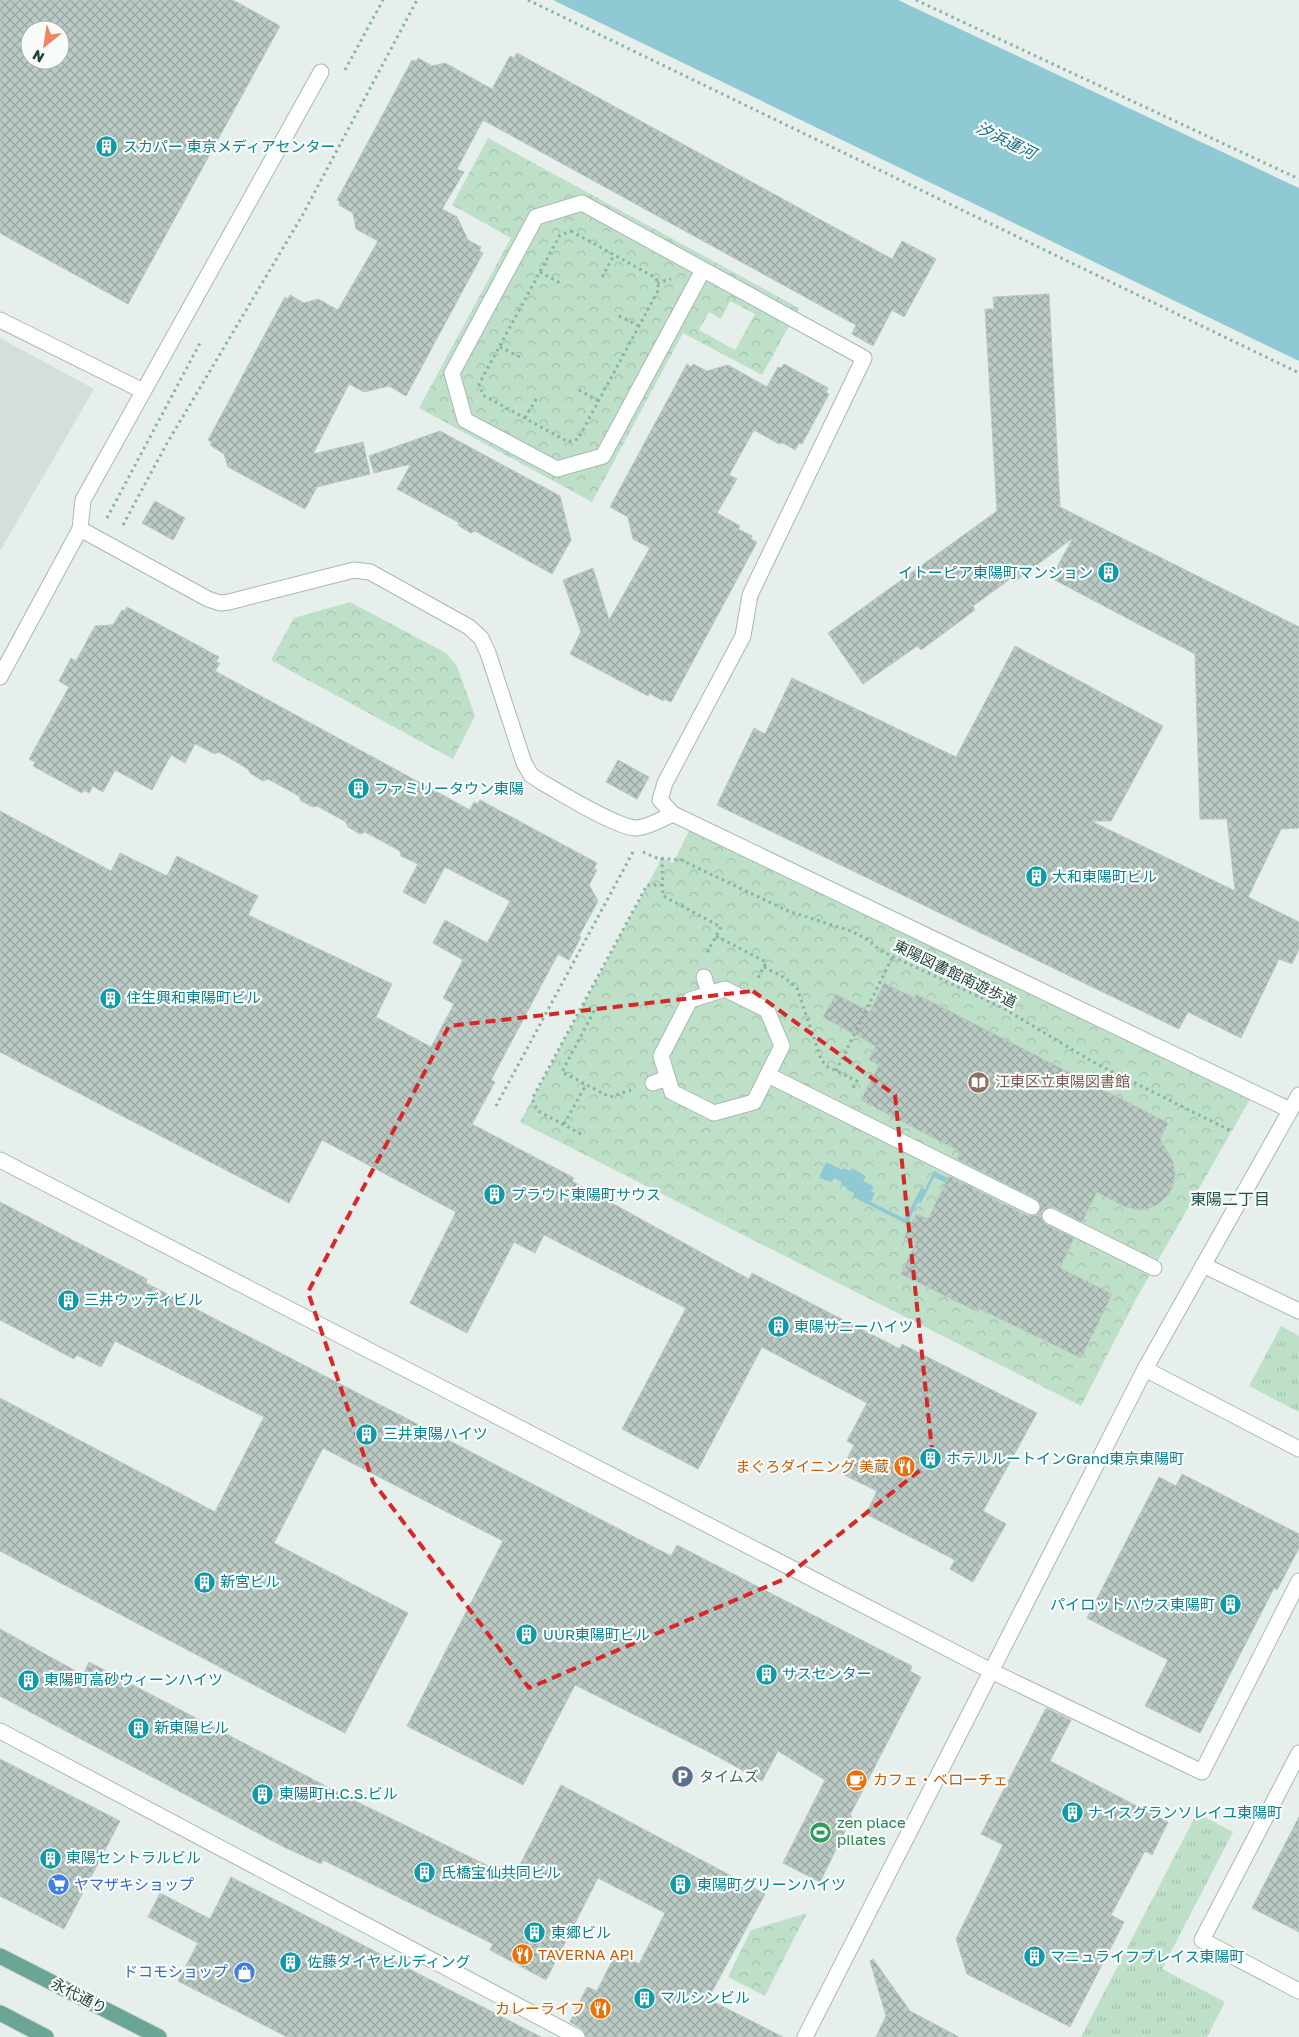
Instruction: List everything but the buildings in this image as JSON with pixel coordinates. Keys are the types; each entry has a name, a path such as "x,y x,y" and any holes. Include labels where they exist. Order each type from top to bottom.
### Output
{"main road":[{"name":"永代通り","path":"0,1956 159,2037"},
{"path":"0,2013 46,2037"}],"street":[{"path":"0,677 80,530 83,500 321,72"},
{"path":"703,270 603,456 557,469 466,420 452,373 536,217 582,204 793,319 864,358 750,595 743,636 665,783 660,800 673,814 1290,1110"},
{"path":"0,320 143,392"},
{"path":"80,530 208,599 220,603 354,570 370,572 469,627 481,638 488,653 524,763 531,775 622,826 638,828 673,814"},
{"path":"704,977 709,994"},
{"path":"725,989 767,1010 782,1046 754,1102 714,1113 672,1092 661,1056 690,1000 709,994 725,989"},
{"path":"768,1074 1032,1207"},
{"path":"653,1083 668,1078"},
{"path":"805,2037 1145,1369 1299,1095"},
{"path":"0,1160 991,1671 1202,1772 1299,1581"},
{"path":"1050,1216 1154,1268"},
{"path":"1202,1265 1299,1311"},
{"path":"1145,1369 1299,1448"},
{"path":"0,1731 577,2037"},
{"path":"1299,1753 1202,1940 1299,1991"}],"path":[{"path":"112,547 166,445 302,216 417,0"},
{"path":"528,0 1299,373"},
{"path":"916,0 1299,179"},
{"path":"571,232 614,255 656,278 659,289 578,439 568,442 483,395 479,384 560,235 571,232"},
{"path":"602,277 614,255"},
{"path":"540,272 560,283"},
{"path":"658,283 670,280"},
{"path":"619,316 639,326"},
{"path":"500,347 520,357"},
{"path":"579,390 599,401"},
{"path":"525,418 538,396"},
{"name":"東陽図書館南遊歩道","path":"496,1106 635,848 650,856 681,860 781,909 851,931 893,956 1003,1008 1093,1062 1231,1131"},
{"path":"662,858 663,896 721,927 701,965 704,977"},
{"path":"581,1134 538,1111 532,1099 647,885 662,885"},
{"path":"716,936 766,962 757,980"},
{"path":"836,1070 893,956"},
{"path":"764,967 785,978 797,988 821,1059 826,1066 857,1081 841,1112"},
{"path":"583,1004 594,1011 562,1072 610,1097 653,1083"},
{"path":"564,1124 586,1085"}],"highlighted area":[{"path":"753,991 895,1095 933,1460 782,1580 529,1688 373,1482 308,1292 449,1026"}],"shaded area":[{"path":"0,338 94,389 0,551"}],"green space":[{"path":"488,138 799,308 762,375 683,333 592,502 419,408 511,238 452,205","holes":["730,301 755,314 735,350 699,330 709,312 721,319"]},
{"path":"350,602 446,653 457,666 475,716 453,759 271,660 294,618"},
{"path":"693,823 1254,1092 1135,1301 1081,1406 520,1122 662,858 673,863"},
{"path":"1281,1326 1299,1336 1299,1412 1249,1386"},
{"path":"1197,1813 1233,1832 1162,1969 1225,2002 1207,2037 1081,2037"},
{"path":"807,1913 765,1996 728,1977 751,1930"}],"water":[{"name":"汐浜運河","path":"553,0 898,0 1299,188 1299,361"},
{"path":"826,1162 842,1170 843,1168 850,1171 852,1168 866,1176 863,1181 873,1186 871,1191 875,1193 871,1202 905,1219 921,1188 925,1189 934,1171 969,1189 967,1194 934,1177 921,1203 918,1202 907,1224 853,1197 854,1193 847,1190 841,1184 842,1182 834,1178 832,1182 819,1178"}],"place":[{"name":"スカパー 東京メディアセンター","path":"107,147"},
{"name":"イトーピア東陽町マンション","path":"1109,573"},
{"name":"ファミリータウン東陽","path":"358,789"},
{"name":"大和東陽町ビル","path":"1036,877"},
{"name":"住生興和東陽町ビル","path":"110,998"},
{"name":"江東区立東陽図書館","path":"979,1082"},
{"name":"プラウド東陽町サウス","path":"495,1195"},
{"name":"三井ウッディビル","path":"68,1300"},
{"name":"東陽サニーハイツ","path":"778,1327"},
{"name":"三井東陽ハイツ","path":"367,1434"},
{"name":"ホテルルートインGrand東京東陽町","path":"930,1459"},
{"name":"まぐろダイニング 美蔵","path":"905,1467"},
{"name":"新宮ビル","path":"204,1582"},
{"name":"パイロットハウス東陽町","path":"1231,1605"},
{"name":"UUR東陽町ビル","path":"527,1635"},
{"name":"サスセンター","path":"766,1674"},
{"name":"東陽町高砂ウィーンハイツ","path":"28,1680"},
{"name":"新東陽ビル","path":"138,1728"},
{"name":"タイムズ","path":"683,1777"},
{"name":"カフェ・ベローチェ","path":"857,1780"},
{"name":"東陽町H.C.S.ビル","path":"263,1794"},
{"name":"ナイスグランソレイユ東陽町","path":"1072,1813"},
{"name":"zen place pilates","path":"821,1832"},
{"name":"東陽セントラルビル","path":"50,1858"},
{"name":"氏橋宝仙共同ビル","path":"425,1873"},
{"name":"ヤマザキショップ","path":"58,1885"},
{"name":"東陽町グリーンハイツ","path":"681,1885"},
{"name":"東郷ビル","path":"535,1933"},
{"name":"TAVERNA API","path":"522,1955"},
{"name":"マニュライフプレイス東陽町","path":"1034,1957"},
{"name":"佐藤ダイヤビルディング","path":"291,1962"},
{"name":"ドコモショップ","path":"244,1972"},
{"name":"マルシンビル","path":"644,1998"},
{"name":"カレーライフ","path":"601,2009"}],"district":[{"name":"東陽二丁目","path":"1230,1199"}]}
